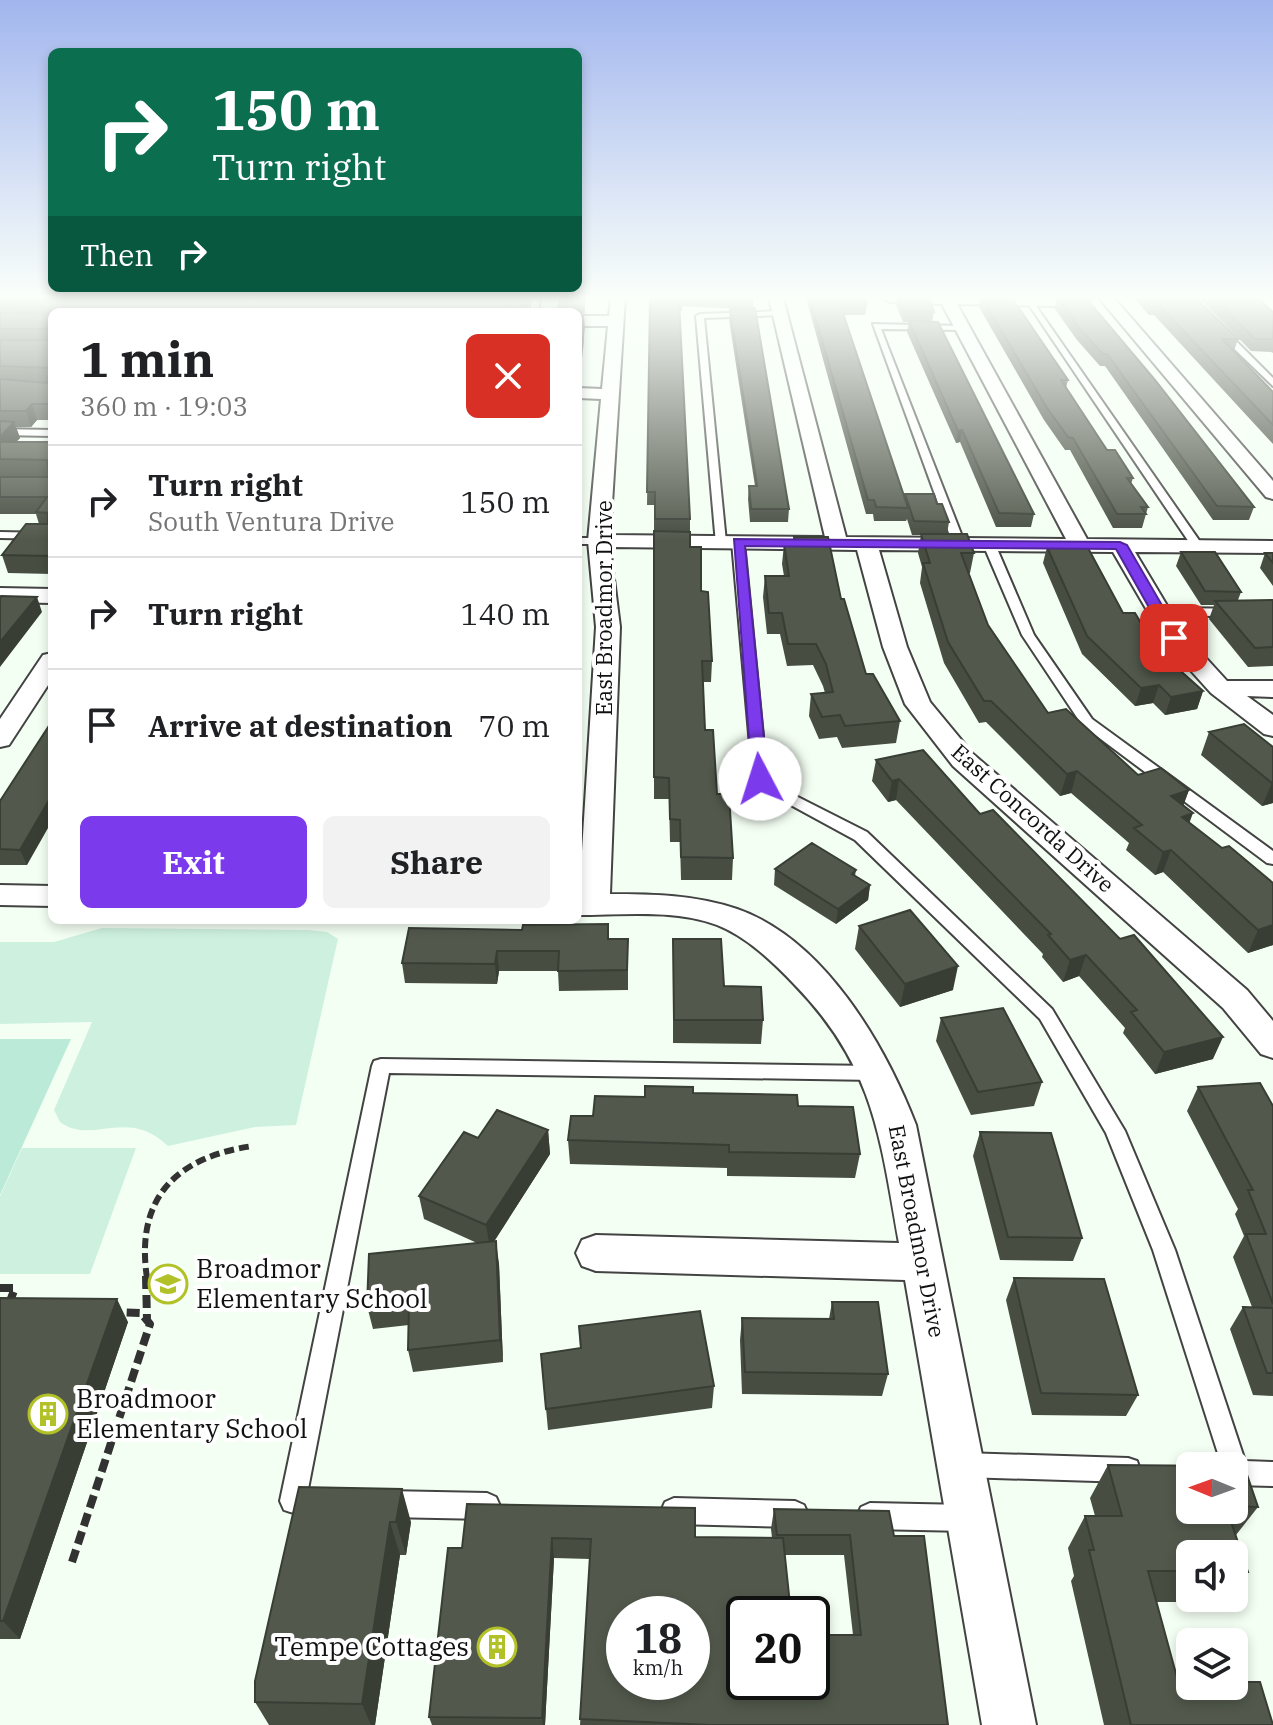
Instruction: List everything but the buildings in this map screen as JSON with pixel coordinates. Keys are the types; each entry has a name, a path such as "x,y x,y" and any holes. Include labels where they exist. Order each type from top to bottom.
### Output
{"street":[{"name":"East Broadmor Drive","path":"613,378 589,541 608,627 586,904 690,908 731,919 774,944 855,1035 878,1073 897,1125 1009,1725"},
{"path":"796,378 837,543"},
{"path":"990,378 1080,545"},
{"path":"1175,378 1273,493"},
{"path":"582,393 612,394"},
{"path":"589,541 1273,547"},
{"name":"East Concorda Drive","path":"866,543 895,647 918,704 963,760 1235,999 1273,1045"},
{"path":"1120,545 1174,638 1220,688 1273,728"},
{"path":"0,595 48,596"},
{"path":"582,600 603,601"},
{"path":"0,739 48,666"},
{"path":"1220,688 1273,689"},
{"path":"0,895 48,896"},
{"path":"596,1253 924,1262"}],"lane":[{"path":"708,378 760,779 781,794 861,836 1046,1014 1120,1144 1164,1250 1228,1452"},
{"path":"896,378 959,544"},
{"path":"1081,378 1197,546"},
{"path":"0,432 48,433"},
{"path":"0,535 48,536"},
{"path":"989,544 1028,635 1087,722 1273,859"},
{"path":"1159,612 1273,613"},
{"path":"512,1507 293,1501 381,1066 878,1073"},
{"path":"961,1465 1159,1471"},
{"path":"1248,1473 1273,1474"},
{"path":"653,1510 971,1518"}],"path":[{"path":"147,1320 152,1301 143,1238 159,1193 180,1173 206,1157 253,1146"},
{"path":"0,1288 15,1288 6,1310 21,1310"},
{"path":"72,1562 150,1324 141,1313 111,1312"}],"green space":[{"path":"102,928 308,930 327,932 338,939 296,1125 255,1127 168,1146 153,1134 138,1129 85,1130 60,1122 54,1110 92,1022 0,1024 0,942 54,942"},
{"path":"0,1039 71,1039 0,1195"},
{"path":"22,1148 136,1148 90,1274 0,1274 0,1196"}],"place":[{"name":"Broadmor Elementary School","path":"168,1284"},
{"name":"Broadmoor Elementary School","path":"48,1414"},
{"name":"Tempe Cottages","path":"497,1647"}],"route":[{"path":"760,779 738,542 1120,545 1174,638"}]}
